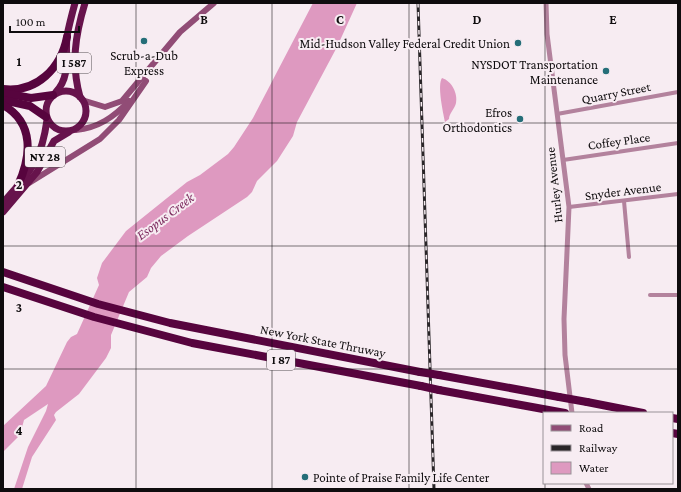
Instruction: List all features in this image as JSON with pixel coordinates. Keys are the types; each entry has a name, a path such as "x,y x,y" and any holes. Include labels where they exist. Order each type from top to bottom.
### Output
{"highway":[{"name":"I 587","path":"54,94 64,80 67,69 67,37 75,3"},
{"name":"I 587","path":"81,98 75,73 74,56 76,38 85,3"},
{"path":"3,89 27,87 46,77 61,58 67,37"},
{"path":"3,93 31,98 71,91 81,98 86,110 85,117 74,130 57,130 46,118 30,106 3,100"},
{"path":"46,118 46,105 54,94"},
{"path":"3,105 18,117 28,140 28,160 22,185"},
{"name":"NY 28","path":"3,212 22,185 40,155 44,143 46,118"},
{"name":"NY 28","path":"3,203 41,167 54,141 74,130"},
{"name":"New York State Thruway","path":"3,272 73,296 146,317 220,334 639,412"},
{"name":"New York State Thruway","path":"3,288 69,310 142,331 217,348 563,412"}],"main road":[{"path":"81,98 105,107 118,103 125,98 180,32 214,3"},
{"path":"22,185 100,138 119,120 146,81 156,62"},
{"path":"74,130 94,126 110,119 125,105 146,81"}],"street":[{"name":"Hurley Avenue","path":"546,3 547,36 569,207 564,319 565,355 572,412"},
{"name":"Quarry Street","path":"557,114 678,92"},
{"name":"Coffey Place","path":"563,160 678,143"},
{"name":"Snyder Avenue","path":"569,207 678,194"},
{"path":"624,201 629,257"},
{"path":"650,295 678,295"}],"water":[{"name":"Esopus Creek","path":"313,3 357,3 337,47 297,122 293,136 277,161 257,181 252,192 247,197 188,236 161,256 151,268 147,277 129,292 111,335 111,348 106,358 79,394 56,412 54,415 56,420 32,457 22,489 14,489 28,447 48,404 24,420 20,435 3,452 3,426 46,386 67,342 71,337 77,334 99,285 97,278 102,263 126,231 187,182 200,175 228,154 234,147 253,118"},
{"path":"442,78 449,82 454,88 456,96 455,105 449,119 445,122 440,92"}],"railway":[{"path":"418,3 434,489"}],"place":[{"name":"Scrub-a-Dub Express","path":"144,41"},
{"name":"Mid-Hudson Valley Federal Credit Union","path":"518,43"},
{"name":"NYSDOT Transportation Maintenance","path":"606,71"},
{"name":"Efros Orthodontics","path":"520,119"},
{"name":"Pointe of Praise Family Life Center","path":"305,477"}]}
